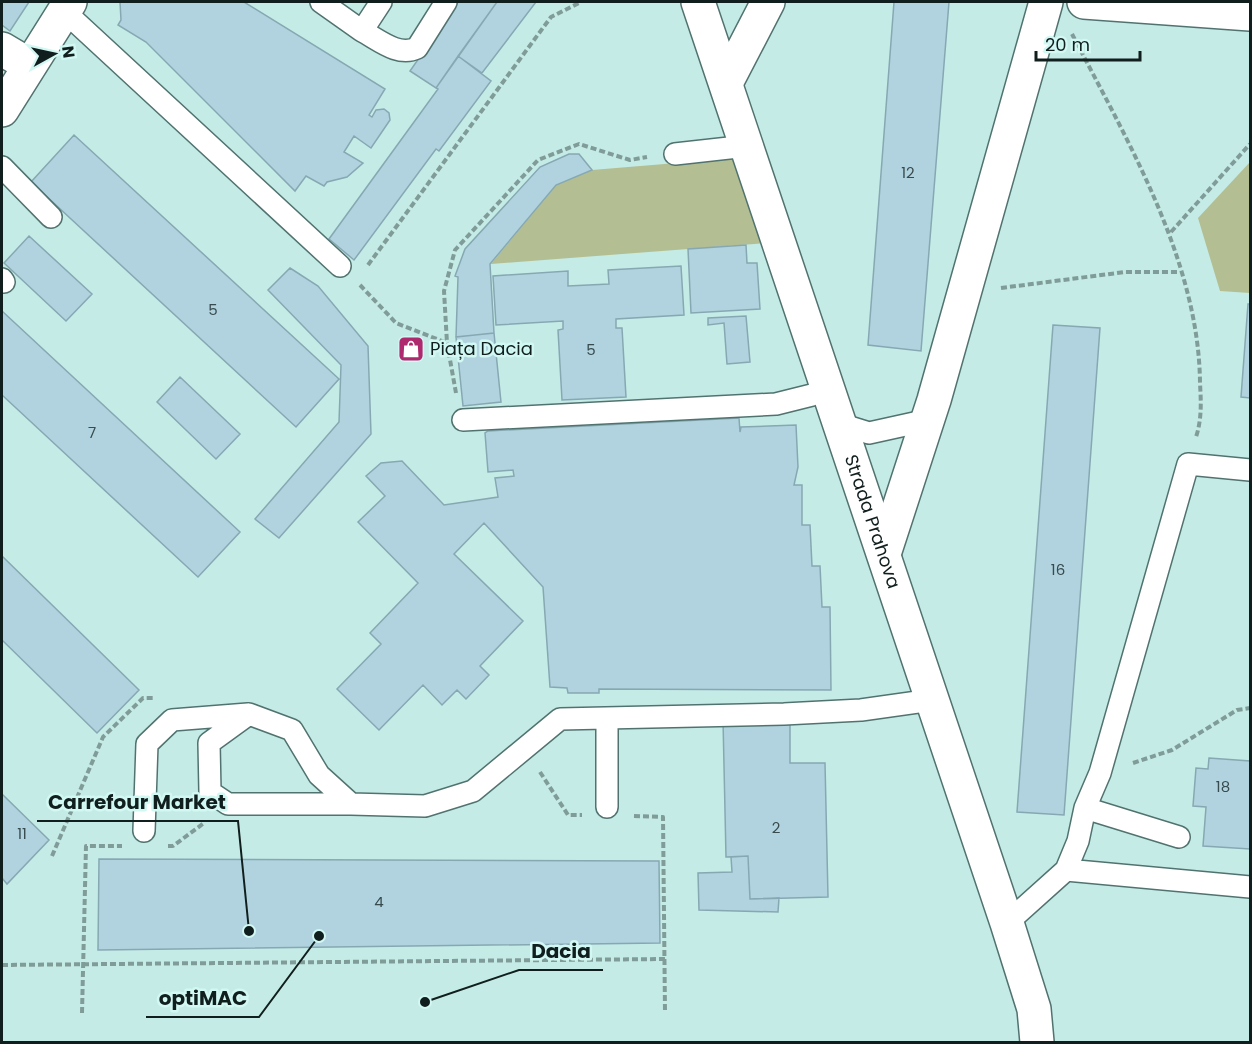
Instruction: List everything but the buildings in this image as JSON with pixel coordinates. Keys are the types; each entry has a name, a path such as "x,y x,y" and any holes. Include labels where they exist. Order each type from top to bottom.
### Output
{"street":[{"name":"Strada Prahova","path":"698,2 1007,923 1034,1009 1037,1042"},
{"path":"726,83 768,2"},
{"path":"1084,2 1251,14"},
{"path":"2,110 67,6"},
{"path":"884,554 928,420 1043,12"},
{"path":"2,49 29,65"}],"lane":[{"path":"321,2 362,31 402,52 417,48 446,2"},
{"path":"362,31 381,2"},
{"path":"67,6 340,266"},
{"path":"675,154 747,146"},
{"path":"2,166 51,217"},
{"path":"463,420 776,404 812,395 827,387"},
{"path":"840,424 869,433 928,420"},
{"path":"1007,923 1066,870 1078,841 1085,808 1100,773 1188,464 1251,470"},
{"path":"249,714 209,743 210,792 228,804 425,806 473,791 560,719 861,710 932,700"},
{"path":"144,831 147,744 172,720 249,714 292,730 318,775 351,804"},
{"path":"600,811 607,718"},
{"path":"1085,808 1179,837"},
{"path":"1066,870 1251,887"}],"path":[{"path":"363,273 551,17 580,2"},
{"path":"1043,12 1069,27 1171,232 1200,350 1201,423 1188,464"},
{"path":"463,420 447,342 444,291 456,250 538,160 579,144 630,160 675,154"},
{"path":"1171,232 1251,144"},
{"path":"965,292 1125,272 1180,272"},
{"path":"356,282 396,323 447,342"},
{"path":"1100,773 1172,750 1237,710 1251,708"},
{"path":"525,748 568,815 600,811"},
{"path":"162,846 173,846 228,804"},
{"path":"628,816 663,817 664,1012"},
{"path":"82,1013 86,846 129,846"},
{"path":"2,965 665,959"}],"green space":[{"path":"737,158 767,243 491,264 556,185 592,170"},
{"path":"1250,162 1250,293 1220,291 1198,218"}],"place":[{"name":"Piața Dacia","path":"411,349"},
{"name":"Carrefour Market","path":"249,931"},
{"name":"optiMAC","path":"319,936"},
{"name":"Dacia","path":"425,1002"}]}
